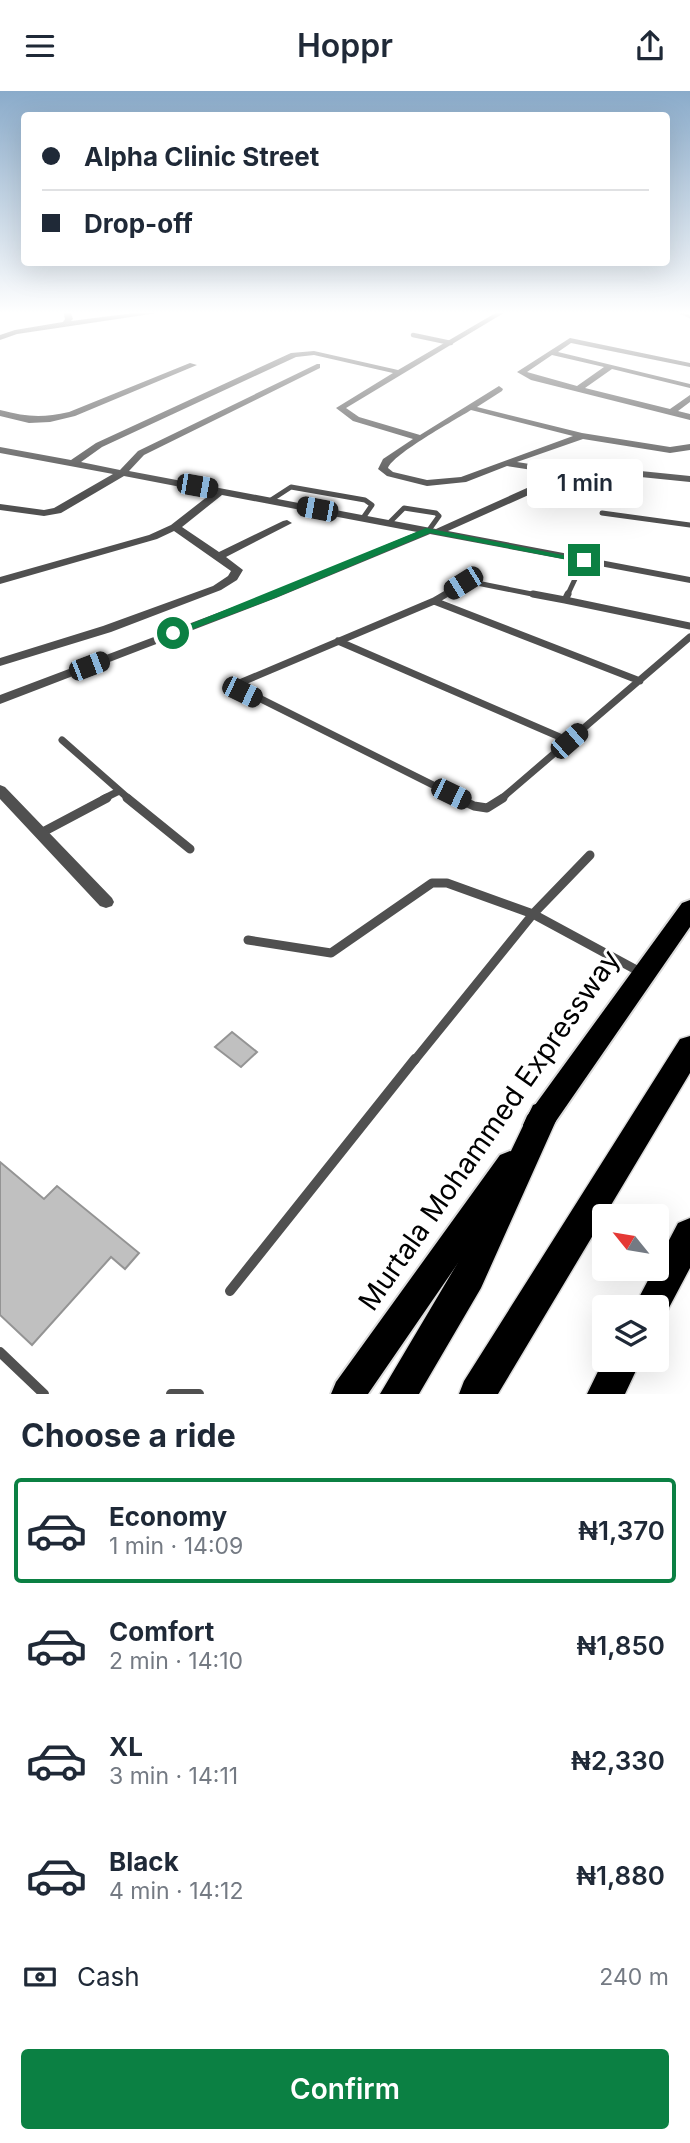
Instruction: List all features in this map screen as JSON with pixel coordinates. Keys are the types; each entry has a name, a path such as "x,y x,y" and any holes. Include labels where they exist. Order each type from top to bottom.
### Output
{"highway":[{"name":"Murtala Mohammed Expressway","path":"348,1394 690,909"},
{"path":"477,1394 690,1048"},
{"path":"398,1394 469,1276 544,1114"},
{"path":"657,1295 690,1234"},
{"path":"605,1394 617,1372"}],"street":[{"path":"0,413 29,420 72,414 176,372"},
{"path":"72,464 99,445 258,372"},
{"path":"0,507 44,513 57,511 122,473 142,453 305,372"},
{"path":"396,372 401,373"},
{"path":"521,372 690,417"},
{"path":"578,389 603,372"},
{"path":"630,372 690,386"},
{"path":"401,373 340,408 356,419 421,438"},
{"path":"499,389 386,461 383,469 407,479 446,482 463,480 582,436"},
{"path":"672,412 690,398"},
{"path":"468,407 582,436 670,450 690,447"},
{"path":"0,450 690,580"},
{"path":"506,463 568,473 611,471 690,479"},
{"path":"0,700 272,596 568,473"},
{"path":"0,581 153,537 175,527 221,491"},
{"path":"218,557 287,523"},
{"path":"0,662 107,629 217,588 233,578 237,571 175,527"},
{"path":"0,790 106,902"}],"lane":[{"path":"271,500 291,487 365,500 372,505 363,518"},
{"path":"389,523 404,508 436,513 439,516 433,531"},
{"path":"603,513 690,525"},
{"path":"565,600 584,560"},
{"path":"690,627 565,600 472,582 463,583 433,601 242,682 237,687 474,806 487,808 690,637"},
{"path":"433,601 640,681"},
{"path":"338,641 569,741"},
{"path":"62,740 190,849"},
{"path":"41,833 119,791"},
{"path":"230,1291 512,937 590,855"},
{"path":"248,940 331,953 432,883 447,883 533,914 644,974"},
{"path":"0,1352 44,1394"},
{"path":"171,1394 199,1394"}],"building":[{"path":"232,1032 257,1052 241,1067 215,1047"},
{"path":"0,1162 44,1199 57,1186 139,1253 125,1269 111,1257 32,1345 0,1315"}],"route":[{"path":"173,633 272,596 429,530 584,560"}]}
